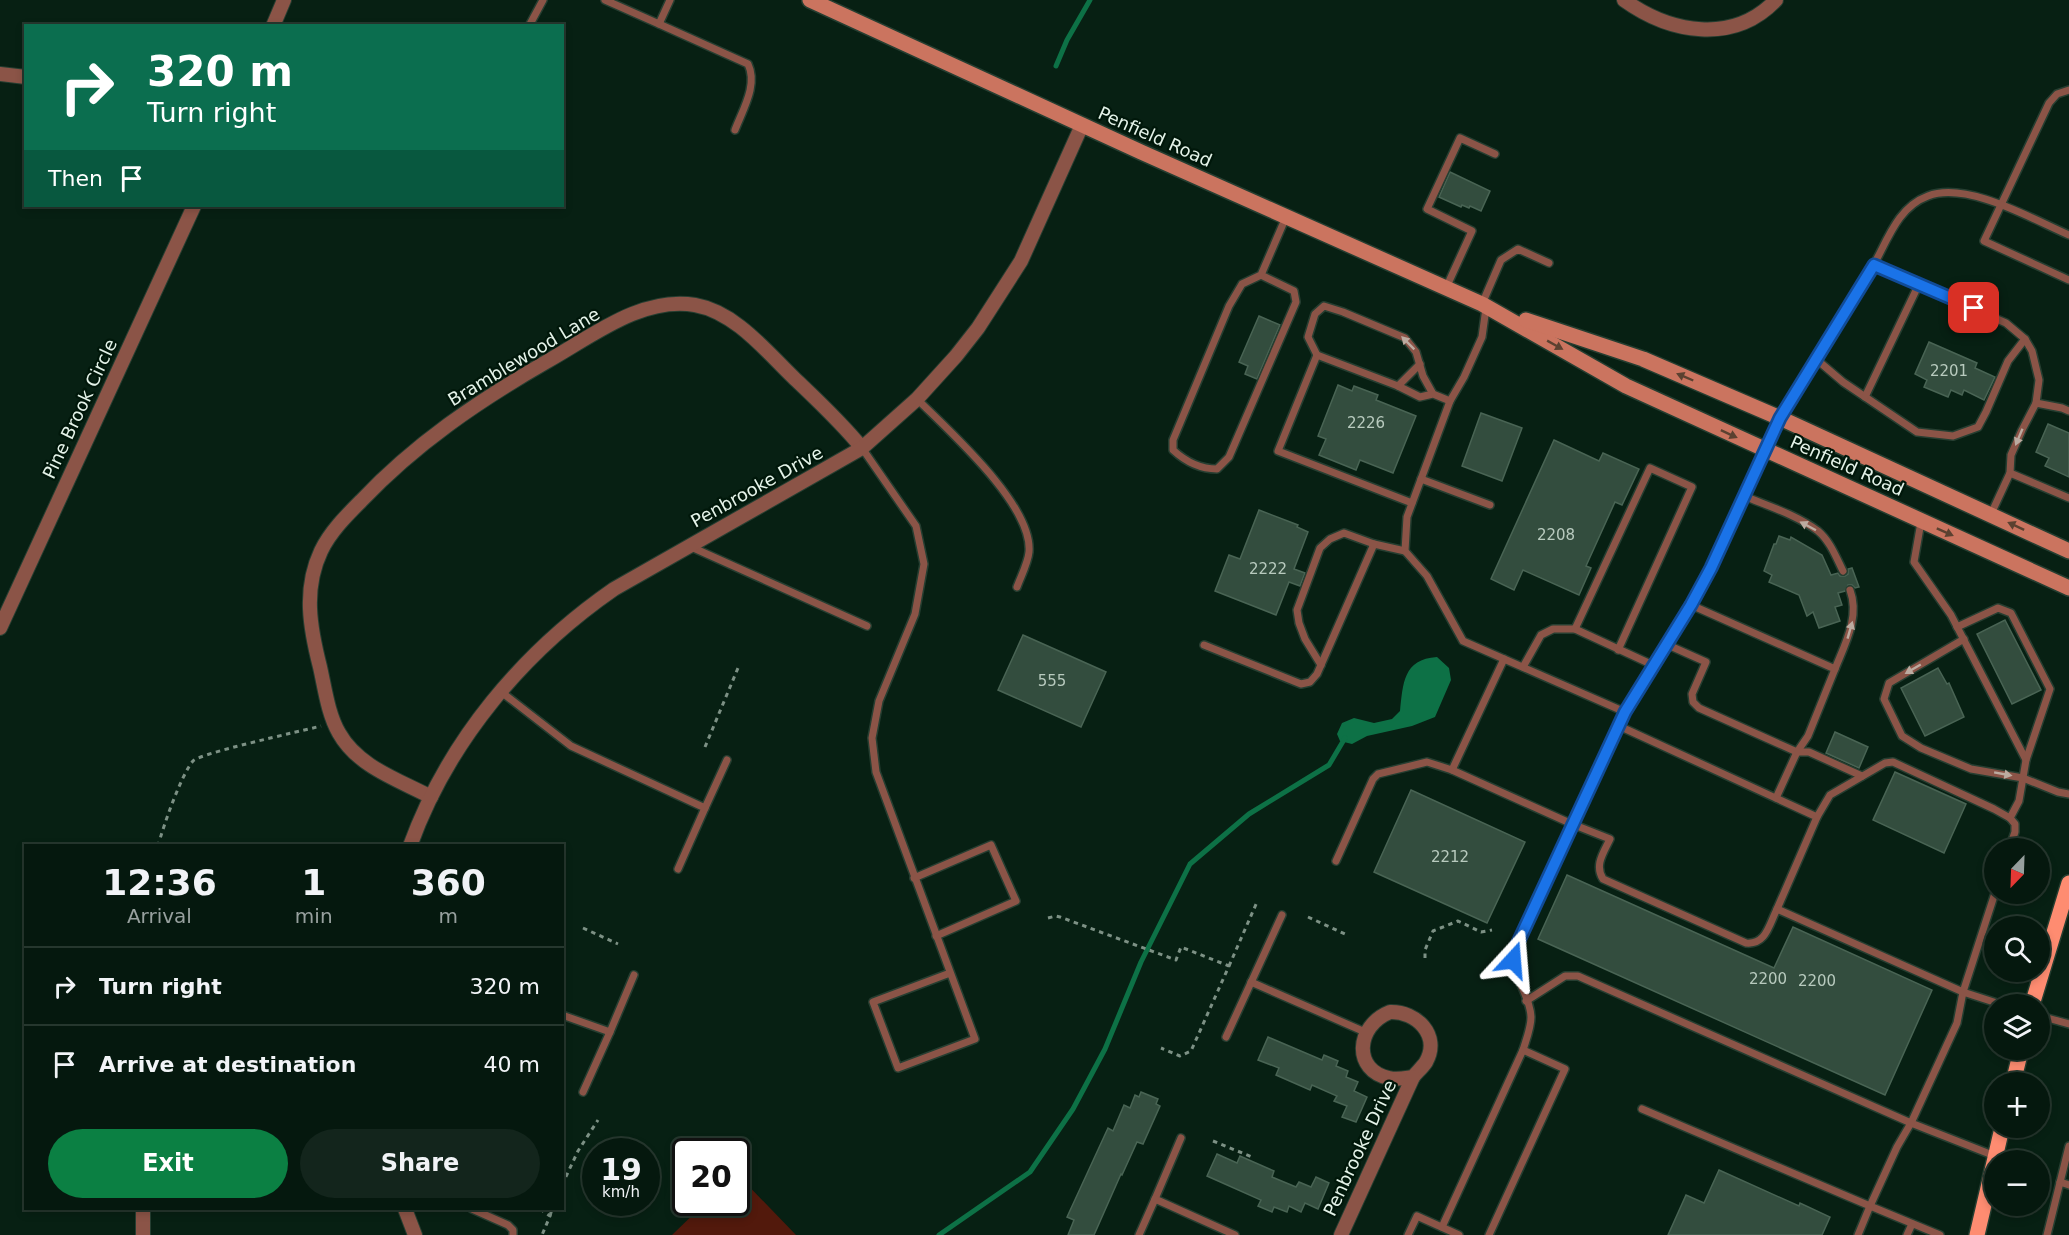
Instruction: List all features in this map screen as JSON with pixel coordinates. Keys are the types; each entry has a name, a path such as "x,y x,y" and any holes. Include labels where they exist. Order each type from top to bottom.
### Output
{"main road":[{"name":"Penfield Road","path":"810,0 1484,305 1643,359 1780,418 2069,551"},
{"name":"Penfield Road","path":"1484,305 1626,386 2069,588"},
{"path":"2035,994 2069,883"},
{"path":"1977,1235 1984,1204"}],"street":[{"path":"274,24 284,0"},
{"path":"1624,0 1654,19 1673,26 1692,29 1734,26 1768,9 1776,0"},
{"path":"0,74 24,77"},
{"name":"Penbrooke Drive","path":"411,844 431,797 472,729 500,691 532,656 591,605 689,545 862,448 917,399 978,328 1021,261 1082,125"},
{"name":"Pine Brook Circle","path":"0,628 194,207"},
{"name":"Bramblewood Lane","path":"431,797 362,760 338,732 310,621 310,597 314,572 331,534 371,490 409,455 497,390 621,319 647,308 676,303 698,306 721,314 741,328 845,427 862,448"},
{"name":"Penbrooke Drive","path":"1341,1235 1413,1077 1426,1061 1430,1051 1430,1040 1420,1021 1400,1012 1389,1012 1379,1016 1365,1032 1364,1055 1369,1066 1378,1074 1388,1078 1413,1077"},
{"path":"143,1210 143,1235"},
{"path":"405,1210 415,1235"}],"lane":[{"path":"530,24 543,0"},
{"path":"605,0 748,64 753,73 753,82 735,130"},
{"path":"659,24 670,0"},
{"path":"2069,90 2057,94 2049,103 1984,241 2069,280"},
{"path":"1446,288 1472,231 1427,209 1460,138 1495,154"},
{"path":"1442,1227 1523,1050 1531,1018 1515,974 1513,960 1515,949 1625,712 1691,605 1780,418 1874,265 1893,228 1903,213 1928,195 1959,192 1976,195 2069,235"},
{"path":"1261,275 1294,291 1296,302 1229,457 1217,469 1206,469 1182,458 1173,450 1173,440 1229,306 1242,284 1261,275 1286,217"},
{"path":"1405,551 1405,525 1412,503 1450,401 1482,337 1484,305 1501,260 1518,249 1550,263"},
{"path":"1874,265 2006,323 2025,339 2032,351 2039,380 2036,404 2011,456 2010,473 1991,515"},
{"path":"1865,397 1919,284"},
{"path":"1433,394 1423,376 1416,352 1405,338 1324,306 1315,314 1308,338 1317,355 1398,386 1420,397 1433,394 1450,401"},
{"path":"1816,359 1844,382 1917,432 1953,436 1978,427 2008,361 2025,339"},
{"path":"1317,355 1278,451 1412,503"},
{"path":"1398,386 1420,363"},
{"path":"917,399 987,470 1012,502 1024,527 1029,552 1017,586"},
{"path":"2036,404 2069,411"},
{"path":"862,448 916,526 924,564 915,614 879,701 872,738 876,772 975,1039 898,1068 873,1002 950,973"},
{"path":"1575,629 1650,468 1692,487 1618,650"},
{"path":"2010,473 2069,498"},
{"path":"1421,479 1490,505"},
{"path":"1744,496 1793,517 1818,531 1832,548 1843,571"},
{"path":"1921,521 1914,562 1964,639 2026,760"},
{"path":"1321,665 1305,639 1297,610 1320,548 1330,539 1344,533 1374,544 1405,551 1427,576 1464,641 1625,712"},
{"path":"1204,645 1301,684 1310,682 1317,674 1374,544"},
{"path":"689,545 867,626"},
{"path":"1776,798 1797,752 1808,736 1848,636 1854,615 1850,590"},
{"path":"1691,605 1835,669"},
{"path":"1957,627 1998,608 2011,613 2050,689 2026,760 2019,801 2010,818"},
{"path":"1523,667 1541,635 1553,629 1575,629 1655,666"},
{"path":"1964,639 1889,683 1884,699 1902,736 1971,769 2023,778 2069,794"},
{"path":"1668,645 1706,662 1692,694 1693,702 1699,708 1797,752 1809,752 1862,776"},
{"path":"1452,770 1504,659"},
{"path":"500,691 571,746 705,808"},
{"path":"1619,726 1817,817"},
{"path":"678,869 727,760"},
{"path":"1336,861 1373,779 1378,774 1427,762 1452,770 1610,839 1599,864 1599,872 1603,879 1746,943 1754,944 1761,941 1817,817 1830,795 1885,763 1893,762 2010,818 2015,824 2013,838"},
{"path":"914,878 991,844 1016,901 936,936"},
{"path":"1858,1235 1897,1147 1911,1124 1957,1023 1963,992 1991,904"},
{"path":"1777,909 1963,992 1984,999"},
{"path":"1226,1037 1282,915"},
{"path":"583,1092 634,975"},
{"path":"1526,1001 1565,976 1578,976 1911,1124 1984,1152"},
{"path":"1251,982 1365,1032"},
{"path":"564,1016 610,1032"},
{"path":"2050,1019 2069,1024"},
{"path":"1489,1235 1565,1069 1523,1050"},
{"path":"1642,1109 1940,1235"},
{"path":"1139,1235 1181,1138"},
{"path":"2047,1235 2069,1146"},
{"path":"2060,1182 2069,1185"},
{"path":"1155,1199 1235,1235"},
{"path":"474,1210 508,1225 513,1230 513,1235"},
{"path":"1408,1235 1416,1216 1459,1235"},
{"path":"1907,1235 1912,1224"}],"path":[{"path":"705,747 738,668"},
{"path":"160,844 177,795 194,760 212,752 240,747 334,722"},
{"path":"1161,1048 1180,1056 1191,1051 1257,902"},
{"path":"1048,918 1060,917 1176,960 1180,947 1229,966"},
{"path":"1308,917 1345,934"},
{"path":"1425,958 1425,950 1433,930 1458,921 1481,932 1492,930"},
{"path":"583,928 618,944"},
{"path":"564,1181 598,1120"},
{"path":"1213,1141 1252,1157"},
{"path":"541,1210 550,1216"},
{"path":"542,1235 552,1210"}],"shaded area":[{"path":"1437,657 1449,668 1451,680 1435,717 1412,726 1367,736 1352,744 1340,741 1337,734 1342,723 1354,718 1374,723 1392,719 1400,711 1404,683 1411,668 1417,662"},
{"path":"750,1187 796,1235 672,1235 692,1216 750,1216"}],"building":[{"path":"1450,172 1490,191 1481,211 1470,206 1469,208 1462,205 1461,207 1439,197"},
{"path":"1259,316 1280,325 1257,379 1245,374 1248,366 1239,362"},
{"path":"1929,342 1977,363 1975,368 1995,377 1984,400 1964,390 1962,395 1951,390 1948,397 1924,387 1927,380 1915,374"},
{"path":"1338,385 1352,391 1354,386 1378,395 1376,400 1416,416 1393,473 1360,460 1356,470 1319,455 1326,439 1318,436"},
{"path":"1481,413 1522,428 1502,481 1462,466"},
{"path":"2048,424 2069,433 2069,477 2045,466 2049,458 2036,452"},
{"path":"1554,440 1599,461 1603,453 1639,469 1622,505 1615,502 1586,566 1591,568 1579,595 1523,570 1514,590 1491,579"},
{"path":"1259,510 1298,525 1297,527 1308,532 1294,569 1305,573 1300,586 1289,582 1276,615 1215,591 1229,555 1240,559"},
{"path":"1779,536 1790,540 1791,537 1822,555 1831,575 1838,573 1840,576 1845,576 1848,574 1848,569 1852,568 1859,587 1848,585 1845,591 1838,593 1842,605 1835,607 1840,621 1819,628 1813,612 1807,616 1799,595 1769,582 1772,575 1764,571"},
{"path":"2005,620 2041,690 2012,704 1977,634"},
{"path":"1023,635 1106,672 1081,727 998,690"},
{"path":"1938,668 1947,684 1949,683 1964,717 1925,736 1901,688"},
{"path":"1835,732 1868,747 1859,768 1826,753"},
{"path":"1895,772 1966,804 1944,853 1873,820"},
{"path":"1411,790 1525,842 1487,923 1374,872"},
{"path":"1567,875 1774,968 1793,927 1932,990 1885,1095 1538,939"},
{"path":"1268,1037 1322,1060 1324,1055 1338,1061 1336,1066 1348,1071 1346,1077 1358,1082 1354,1091 1367,1097 1356,1122 1342,1117 1347,1106 1334,1101 1337,1096 1312,1085 1310,1090 1276,1075 1279,1068 1258,1060"},
{"path":"1141,1092 1158,1099 1156,1104 1160,1106 1143,1144 1137,1142 1094,1235 1068,1235 1074,1220 1067,1217 1108,1128 1113,1131 1124,1105 1130,1108 1135,1095 1139,1097"},
{"path":"1217,1154 1237,1163 1240,1156 1274,1171 1272,1177 1296,1187 1299,1182 1311,1187 1316,1177 1329,1183 1318,1209 1305,1203 1301,1212 1289,1206 1287,1212 1274,1207 1272,1212 1258,1206 1261,1200 1207,1176"},
{"path":"1719,1170 1799,1206 1800,1203 1830,1217 1822,1235 1668,1235 1686,1195 1704,1203"}],"waterway":[{"path":"1056,66 1067,40 1090,0"},
{"path":"939,1235 1030,1172 1073,1109 1105,1049 1141,962 1190,864 1249,814 1329,765 1345,738"}],"route":[{"path":"1513,960 1515,949 1554,861 1625,712 1668,645 1711,568 1780,418 1874,265 1974,308"}]}
